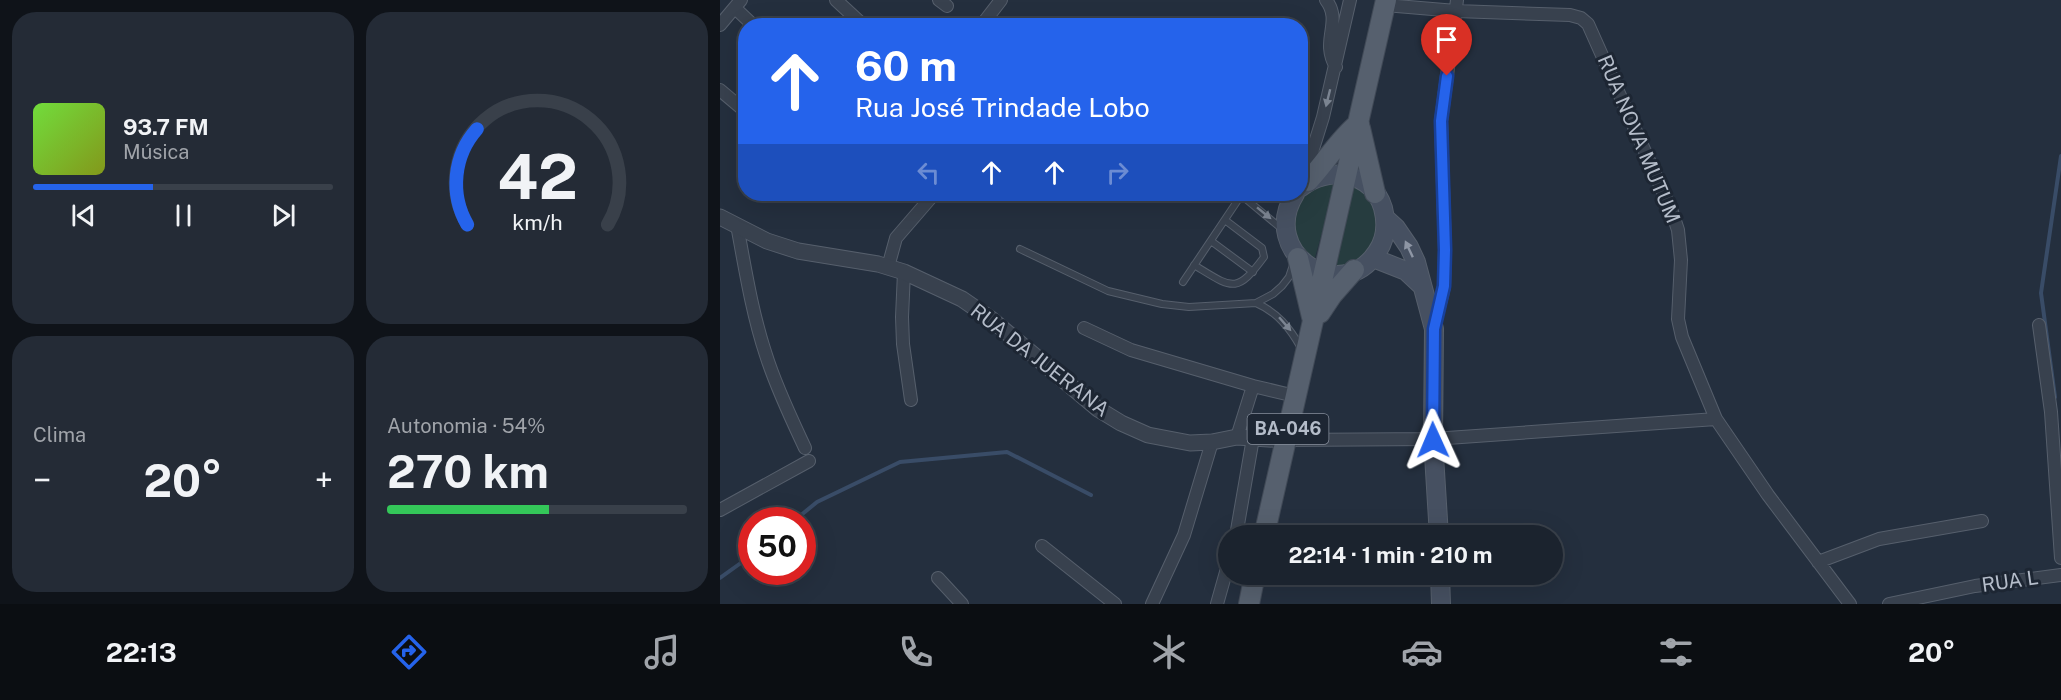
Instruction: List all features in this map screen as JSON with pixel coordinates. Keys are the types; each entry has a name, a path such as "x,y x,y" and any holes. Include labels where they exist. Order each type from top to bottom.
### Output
{"main road":[{"name":"BA-046","path":"1266,525 1386,2"},
{"path":"1308,181 1326,162 1343,137 1359,123 1375,193"},
{"path":"1291,201 1285,217 1290,246 1297,256 1311,268 1325,274 1343,274 1373,258 1381,246 1385,232 1382,205 1375,193 1362,181 1346,174 1333,173 1320,176 1308,184"},
{"path":"1385,218 1403,236 1416,262 1434,329 1433,440 1438,525"},
{"path":"1297,256 1313,322"},
{"path":"1373,258 1406,271 1422,286"},
{"path":"1313,322 1354,270"},
{"path":"1249,604 1253,585"},
{"path":"1440,585 1441,604"}],"street":[{"path":"836,0 855,18"},
{"path":"987,18 1001,0"},
{"path":"1326,0 1334,13 1329,51 1336,67"},
{"path":"1308,150 1336,67 1350,0"},
{"name":"RUA NOVA MUTUM","path":"1386,2 1458,4 1570,15 1581,18 1588,24 1678,230 1681,260 1678,319 1682,337 1716,419 1768,495 1850,604"},
{"path":"720,25 738,4 748,18"},
{"path":"1434,329 1444,286 1441,121 1458,4"},
{"path":"720,90 738,105"},
{"path":"888,267 896,238 928,201"},
{"name":"RUA DA JUERANA","path":"720,217 767,241 798,251 878,264 904,272 962,299 991,319 1098,409 1121,423 1148,435 1172,441 1212,442 1237,438 1285,440"},
{"path":"737,225 765,354 805,448"},
{"path":"904,272 903,344 911,400"},
{"path":"2039,325 2051,412 2061,558"},
{"path":"1084,328 1131,350 1295,396"},
{"path":"1237,438 1253,386"},
{"path":"1285,440 1433,440 1716,419"},
{"path":"1238,525 1253,438"},
{"path":"1152,604 1184,536 1212,442"},
{"path":"720,510 809,461"},
{"path":"1818,562 1879,539 1982,520"},
{"path":"1042,546 1115,604"},
{"name":"RUA L","path":"1889,604 1940,592 2061,575"},
{"path":"938,578 962,604"},
{"path":"1217,604 1222,585"},
{"path":"1940,592 1948,604"}],"lane":[{"path":"1183,282 1237,201"},
{"path":"1250,201 1286,232"},
{"path":"1194,265 1220,281 1243,282 1264,257 1263,248 1225,220"},
{"path":"1211,241 1253,272"},
{"path":"1020,249 1108,291 1189,308 1256,303 1282,286 1289,277 1297,256"},
{"path":"1256,303 1269,309 1282,320 1305,354"}],"green space":[{"path":"1337,180 1314,261 1301,251 1292,228 1297,203 1308,201 1308,190"},
{"path":"1351,183 1370,197 1375,209 1377,232 1373,243 1358,259 1335,266"}],"waterway":[{"path":"2055,397 2041,293 2061,156"},
{"path":"811,507 900,462 1007,452 1091,495"},
{"path":"720,578 738,565"}],"route":[{"path":"1433,440 1434,329 1444,286 1441,121 1447,76"}]}
